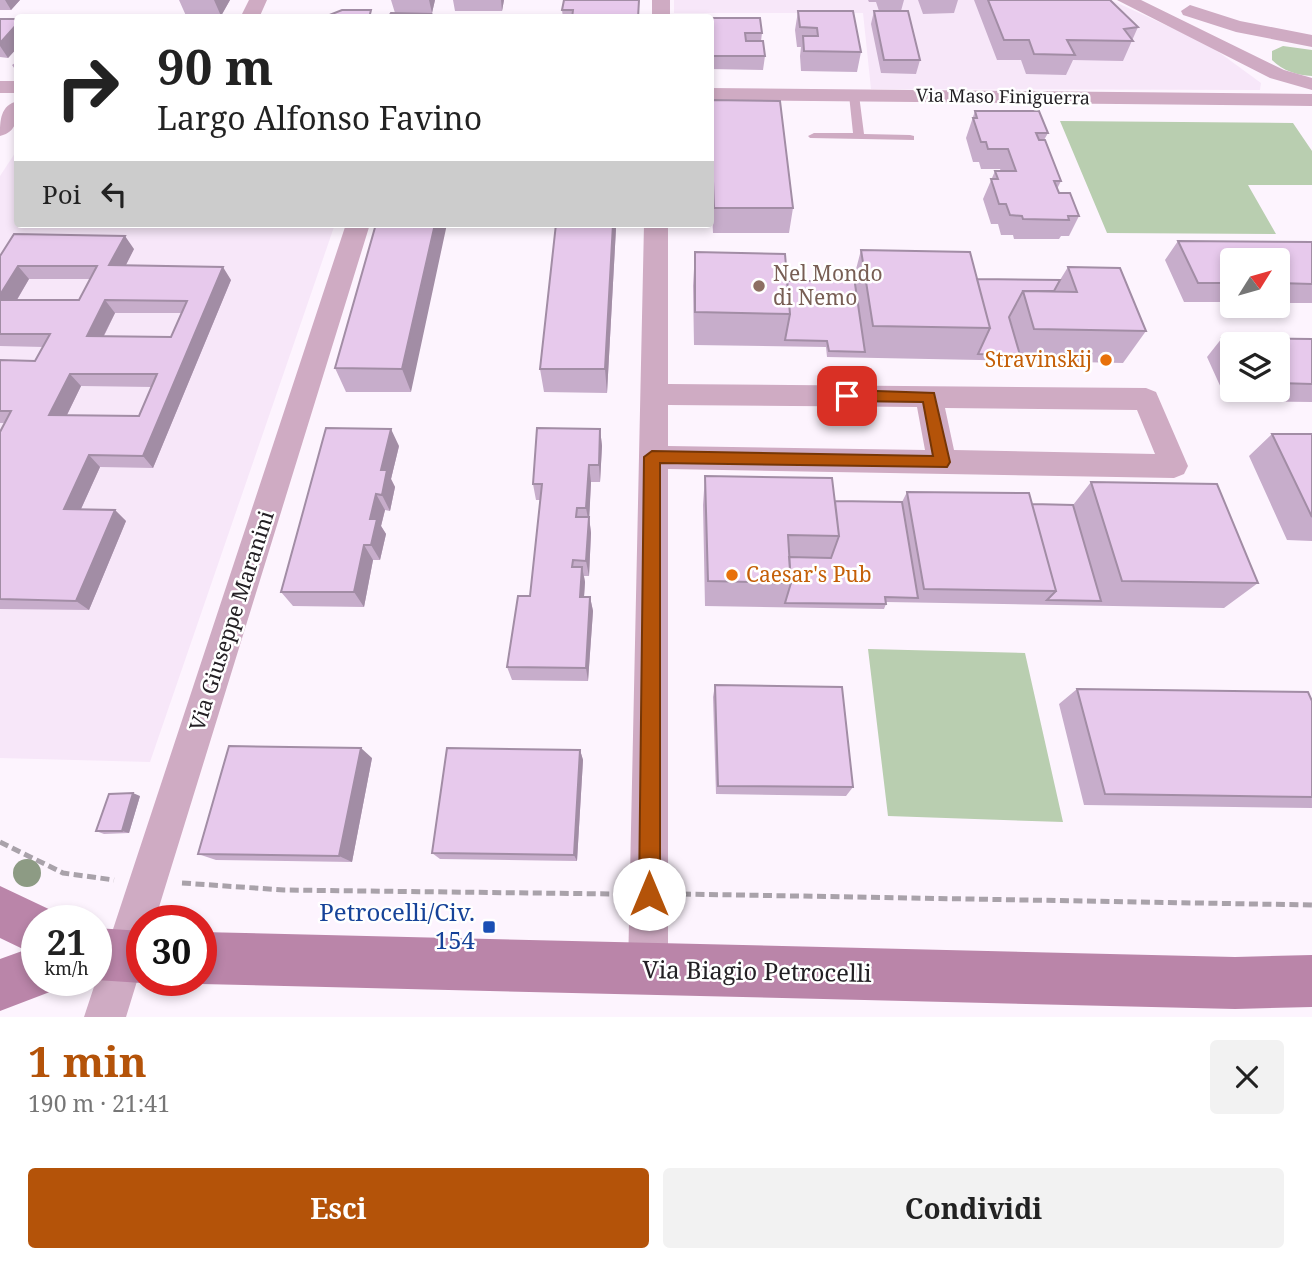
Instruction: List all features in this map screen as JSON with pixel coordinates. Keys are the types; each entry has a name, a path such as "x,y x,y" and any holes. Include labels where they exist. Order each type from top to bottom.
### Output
{"street":[{"path":"1126,0 1288,79 1312,84"},
{"path":"1165,0 1224,23 1304,40"},
{"path":"1304,40 1270,39 1258,46 1257,57 1304,100 1312,113"},
{"name":"Via Maso Finiguerra","path":"714,94 1304,100"},
{"path":"0,130 14,112"},
{"name":"Via Giuseppe Maranini","path":"105,1017 121,956 357,228"},
{"path":"648,969 656,228"},
{"path":"652,457 1174,466 1146,399 653,394"},
{"path":"929,397 942,462"},
{"path":"0,911 21,922"},
{"name":"Via Biagio Petrocelli","path":"217,958 1221,982 1312,981"},
{"path":"0,985 21,978"}],"lane":[{"path":"854,96 859,137"},
{"path":"814,136 910,138"}],"shaded area":[{"path":"674,0 1111,0 1209,45 1261,83 1260,90 871,89 863,13 674,13"},
{"path":"14,155 14,228 334,228 150,762 0,758 0,176"}],"green space":[{"path":"1283,46 1312,50 1312,76 1291,72 1272,60 1272,51"},
{"path":"1060,121 1293,123 1312,151 1312,185 1248,185 1276,234 1107,233"},
{"path":"868,649 1025,653 1063,822 888,816"}],"building":[{"path":"564,0 639,0 638,14 572,14 573,10 562,10"},
{"path":"988,0 1110,0 1138,27 1124,29 1133,41 1067,40 1075,55 1034,54 1029,40 1004,40"},
{"path":"342,10 371,10 370,14 332,14"},
{"path":"798,11 853,11 861,52 804,51 803,36 818,36 817,28 800,27"},
{"path":"874,11 908,11 920,60 884,60"},
{"path":"714,18 760,18 762,33 745,33 746,41 763,41 765,56 714,56"},
{"path":"0,19 14,19 14,27 0,43"},
{"path":"714,100 780,101 793,208 714,208"},
{"path":"975,111 1039,111 1048,133 1036,133 1039,140 1045,140 1061,181 1054,181 1059,193 1070,193 1079,216 1068,216 1069,220 1023,219 1022,216 1010,215 1006,204 999,204 991,179 998,179 995,171 1016,171 1008,149 988,149 986,142 981,142 973,118 977,118"},
{"path":"375,228 434,228 402,369 335,368"},
{"path":"556,228 613,228 605,369 540,369"},
{"path":"14,234 125,236 109,265 223,267 143,456 89,455 64,509 115,510 76,601 0,599 0,432 11,411 0,411 0,360 35,361 50,334 0,334 0,300 79,300 97,266 18,266 0,295 0,256","holes":["105,300 187,301 171,337 87,336","70,374 157,374 139,416 49,415"]},
{"path":"1178,241 1312,242 1312,284 1290,283 1290,248 1220,248 1220,283 1198,283"},
{"path":"861,250 970,252 990,328 873,326"},
{"path":"695,252 785,254 790,314 695,312"},
{"path":"1068,267 1120,268 1146,331 1034,329 1023,291 1077,292"},
{"path":"816,276 854,277 865,352 829,351 827,341 785,340 790,314 787,281 817,281"},
{"path":"977,279 1060,280 1054,291 1023,291 1009,317 1020,355 978,354 990,328"},
{"path":"1290,339 1312,339 1312,384 1290,383"},
{"path":"326,428 391,429 381,470 387,470 382,495 376,494 370,519 377,519 371,545 364,545 354,592 281,592"},
{"path":"537,428 600,429 599,465 589,465 586,508 577,508 576,517 589,517 586,561 573,560 572,567 582,567 580,597 590,597 586,668 507,667 518,596 530,596 542,484 533,484"},
{"path":"1272,434 1312,434 1312,517"},
{"path":"705,476 832,478 839,536 788,535 791,583 708,581"},
{"path":"1091,482 1217,484 1258,583 1122,581"},
{"path":"907,492 1029,493 1056,591 924,589"},
{"path":"835,501 902,502 918,598 885,597 886,604 785,603 791,583 789,557 831,558 839,536"},
{"path":"1032,504 1073,505 1101,601 1047,600 1056,591"},
{"path":"715,685 842,687 853,787 718,786"},
{"path":"1077,689 1308,692 1312,701 1312,797 1105,794"},
{"path":"229,746 361,748 339,856 198,854"},
{"path":"447,748 580,750 574,855 432,853"},
{"path":"133,793 122,831 96,831 109,794"}],"place":[{"name":"Nel Mondo di Nemo","path":"759,286"},
{"name":"Stravinskij","path":"1106,360"},
{"name":"Caesar's Pub","path":"732,575"},
{"name":"Petrocelli/Civ. 154","path":"489,927"}],"route":[{"path":"649,894 652,457 942,462 929,397 847,396"}]}
